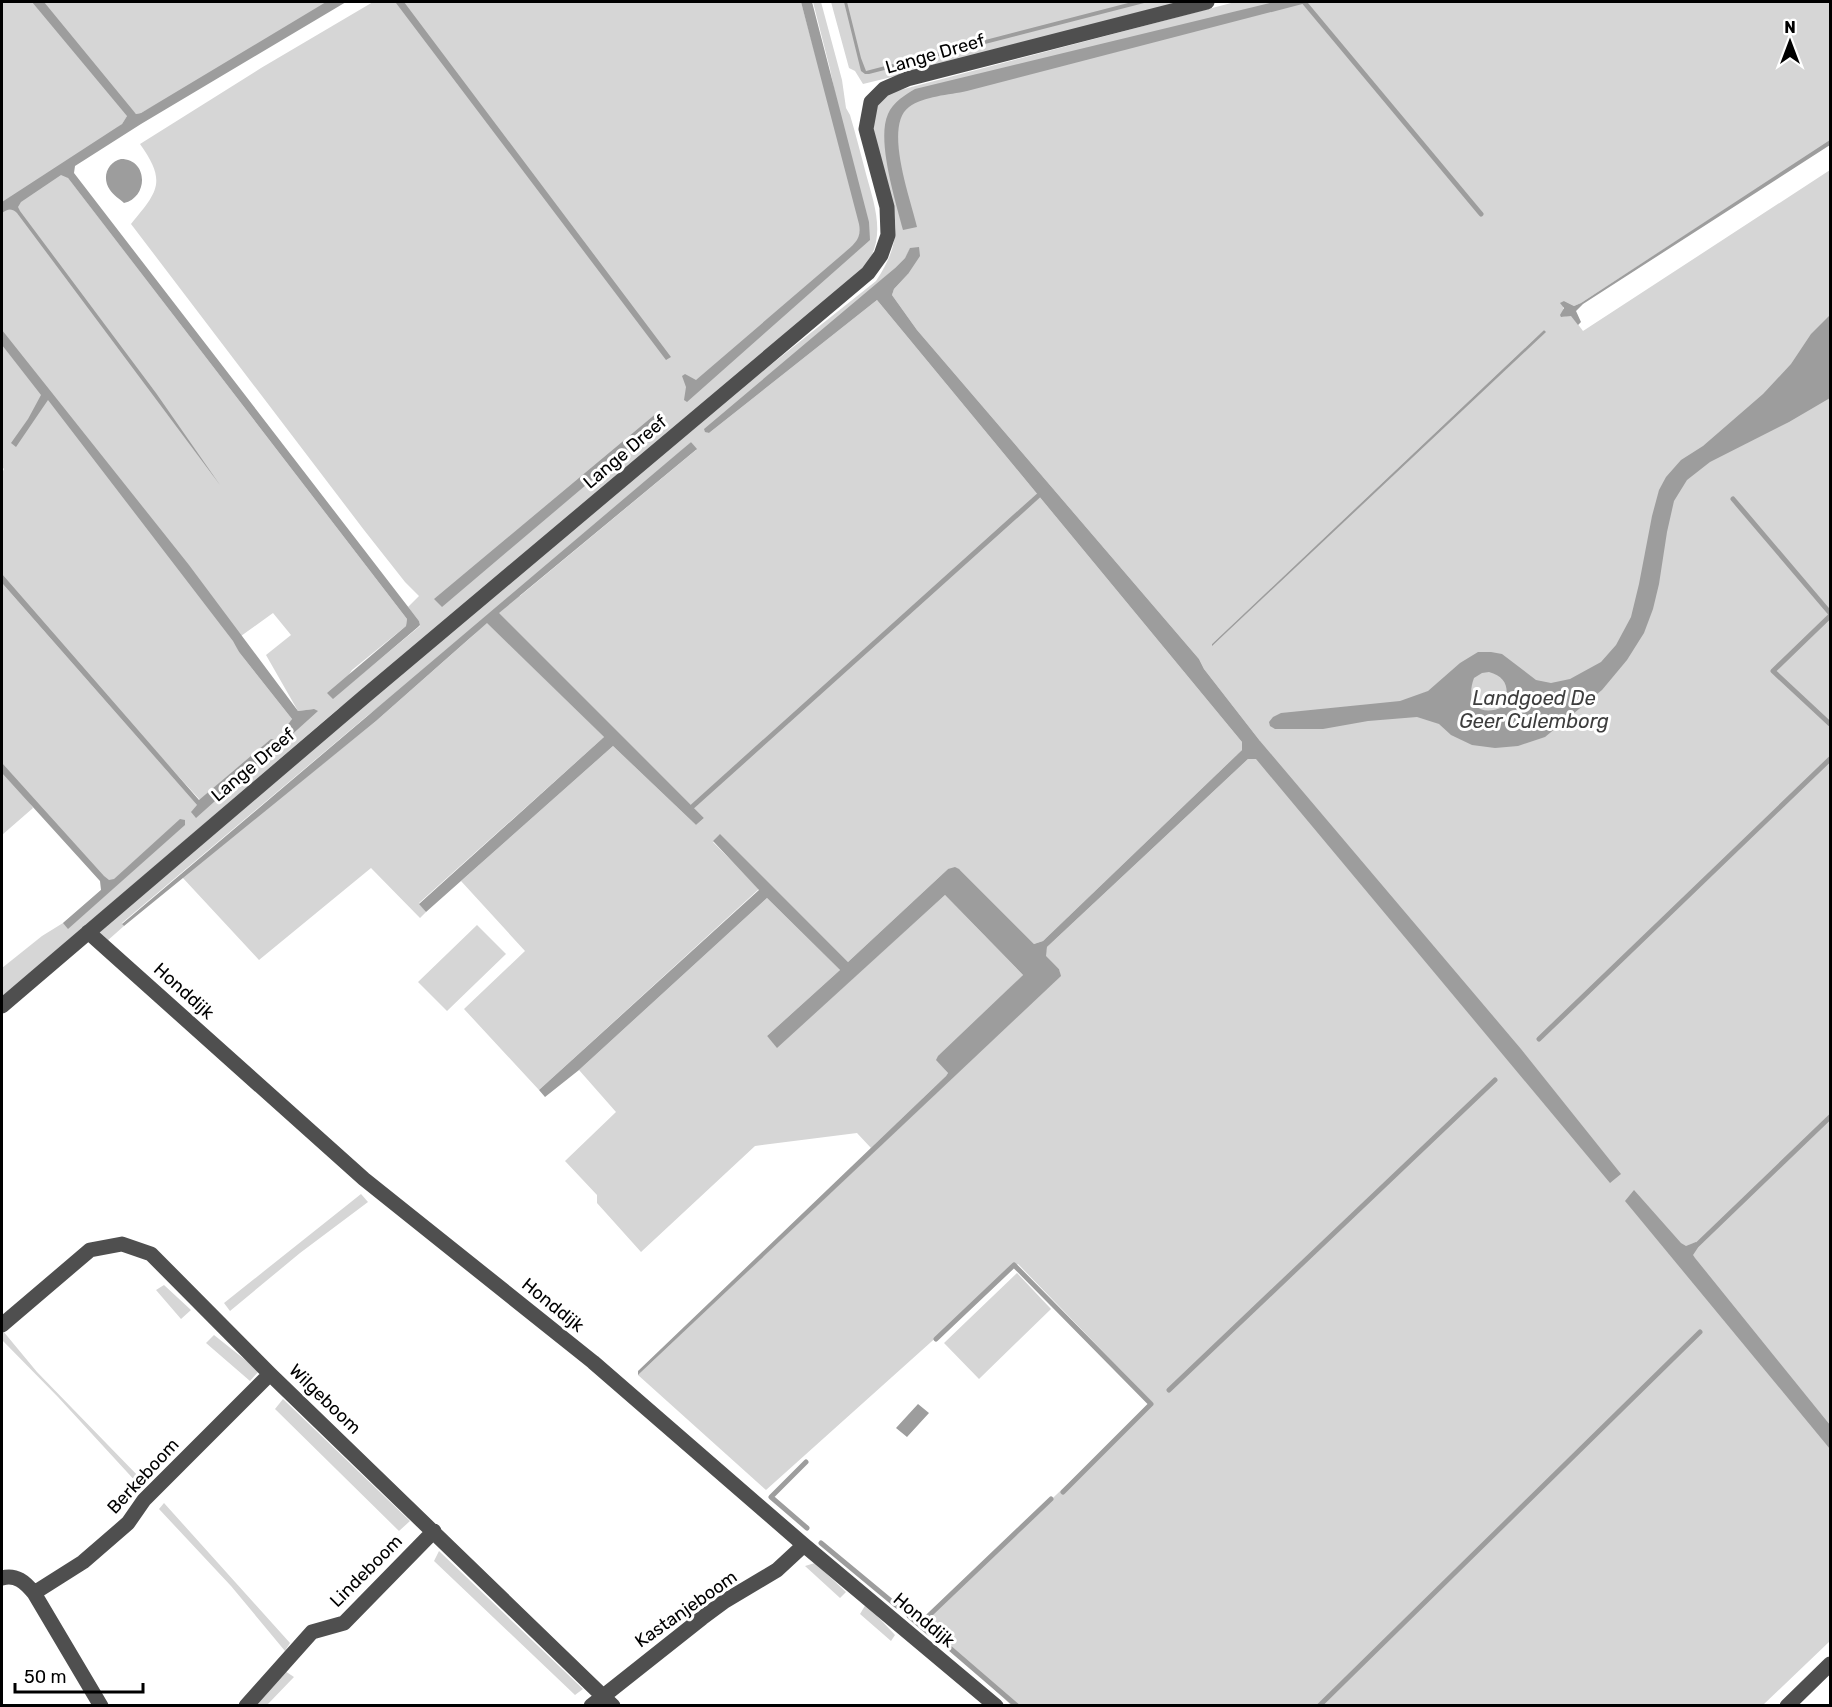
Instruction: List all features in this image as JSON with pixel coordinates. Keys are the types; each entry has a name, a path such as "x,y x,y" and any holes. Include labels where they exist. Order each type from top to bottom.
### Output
{"street":[{"name":"Lange Dreef","path":"2,1006 364,697 868,273 881,255 888,235 887,207 866,129 872,102 884,89 907,79 1207,2"},
{"name":"Honddijk","path":"88,932 364,1179 593,1362 804,1545 996,1706"},
{"name":"Wilgeboom","path":"2,1325 90,1250 122,1244 151,1254 270,1374 434,1531 602,1702"},
{"name":"Berkeboom","path":"34,1593 83,1562 128,1523 144,1500 270,1374"},
{"name":"Lindeboom","path":"246,1706 312,1632 344,1623 434,1531"},
{"name":"Kastanjeboom","path":"602,1702 702,1618 725,1601 777,1570 804,1545"},
{"path":"2,1578 15,1577 26,1582 101,1706"},
{"path":"1787,1706 1830,1664"}],"shaded area":[{"path":"2,2 342,2 141,113 136,114 128,106 127,116 122,124 62,170 407,619 406,626 352,670 333,698 420,626 419,621 408,607 419,596 364,530 131,224 148,203 156,186 154,168 140,144 261,68 373,2 801,2 856,195 830,69 813,2 821,2 842,80 846,108 850,115 873,198 877,222 875,245 864,268 372,685 338,709 2,997 2,968 42,936 63,923 101,890 103,884 27,799 33,808 2,835 2,583 198,806 192,812 196,817 239,779 271,740 200,800 2,582 2,473 4,469 2,467","holes":["273,613 291,635 266,655 298,711 314,709 291,721 292,719 239,652 234,641"]},
{"path":"831,2 1200,2 863,84 855,71 849,68"},
{"path":"1235,2 1830,2 1830,141 1581,303 1574,306 1564,301 1562,317 1571,315 1583,331 1830,170 1830,1641 1763,1705 1011,1705 945,1644 920,1629 920,1624 1153,1403 1018,1264 766,1490 638,1375 1060,976 1059,969 1045,956 1047,947 1248,759 1255,759 1260,741 1204,669 1199,659 917,330 892,295 894,289 908,274 910,249 895,268 707,433 877,300 1242,742 1242,750 1043,941 1034,944 960,870 948,869 848,962 720,835 713,842 759,889 539,1090 464,1009 525,951 461,881 613,746 696,825 704,818 498,614 488,623 604,737 419,903 426,912 420,918 371,868 259,960 182,877 376,721 477,632 367,716 122,923 124,926 107,941 98,934 140,892 700,421 876,281 890,254 895,231 890,193 871,123 872,112 885,94","holes":["1544,330 1545,332 1212,645 1212,644","691,442 696,450 519,595"]},
{"path":"945,895 1023,975 937,1060 948,1073 946,1076 871,1148 857,1133 755,1146 641,1252 597,1203 597,1195 565,1161 616,1112 579,1070 767,898 840,970 767,1036 777,1047"},
{"path":"477,925 506,954 447,1011 418,982"},
{"path":"361,1194 368,1202 300,1253 230,1311 224,1303"},
{"path":"1017,1273 1051,1309 979,1379 944,1343"},
{"path":"164,1285 191,1310 181,1319 156,1290"},
{"path":"3,1331 37,1372 141,1479 138,1484 2,1340"},
{"path":"214,1335 259,1371 250,1381 206,1343"},
{"path":"283,1399 410,1521 399,1531 275,1409"},
{"path":"164,1503 290,1643 285,1651 231,1586 159,1509"},
{"path":"439,1551 583,1689 575,1695 434,1561"},
{"path":"815,1563 846,1592 840,1598 805,1566"},
{"path":"866,1604 895,1635 891,1641 860,1614"},
{"path":"285,1671 294,1677 267,1705 254,1706"}],"water":[{"path":"32,2 44,2 136,114 326,2 346,2 141,124 75,166 74,173 419,621 418,627 333,699 327,693 406,626 407,619 68,178 61,175 21,202 18,207 156,393 220,485 17,213 10,210 2,213 2,202 122,124 127,116"},
{"path":"404,2 671,357 666,360 396,3"},
{"path":"801,2 812,2 869,222 870,240 687,402 684,400 686,387 682,376 685,374 696,380 848,250 859,234 859,224"},
{"path":"844,2 847,2 866,71 1132,2 1148,2 865,74 861,71"},
{"path":"1274,2 1310,2 915,103 902,117 898,130 901,164 917,227 903,230 888,171 884,139 888,114 900,99 911,91"},
{"path":"1830,140 1830,145 1583,304 1576,311 1581,322 1578,325 1571,316 1561,317 1564,308 1560,303 1564,301 1574,306 1581,303"},
{"path":"121,159 136,165 142,179 138,194 124,203 111,192 106,180 109,167"},
{"path":"919,247 920,256 894,289 892,295 917,330 1199,659 1204,669 1260,741 1521,1049 1621,1174 1610,1183 1256,759 1248,759 1047,947 1046,956 1059,969 1061,976 638,1375 638,1371 946,1076 948,1073 936,1060 938,1056 1023,975 945,895 777,1048 767,1036 840,970 767,898 579,1070 545,1097 539,1090 759,890 713,841 720,834 848,962 948,869 955,867 1034,944 1043,941 1242,750 1242,742 877,300 709,433 705,432 704,429 895,268 905,258 910,248"},
{"name":"Landgoed De Geer Culemborg","path":"1830,315 1830,398 1789,422 1710,462 1687,480 1674,501 1659,584 1644,633 1627,660 1602,690 1545,737 1518,746 1495,748 1472,745 1451,735 1439,724 1417,717 1368,721 1323,729 1275,729 1270,726 1269,722 1273,717 1281,713 1400,701 1428,691 1460,663 1478,652 1502,654 1536,680 1551,683 1570,679 1601,662 1616,645 1631,617 1652,516 1659,490 1666,477 1681,460 1703,446 1763,394 1791,364 1811,334","holes":["1482,673 1495,674 1506,685 1503,707 1494,710 1480,709 1476,706 1471,694 1474,678"]},
{"path":"2,330 189,565 298,711 314,709 318,711 287,739 282,733 292,719 48,400 16,447 11,443 41,395 2,345"},
{"path":"1544,330 1546,332 1212,646 1212,644"},
{"path":"658,412 665,418 442,607 434,599"},
{"path":"691,442 697,449 499,613 704,818 696,825 613,746 426,912 419,904 604,737 487,623 376,721 124,926 122,924"},
{"path":"2,574 199,800 271,739 276,740 279,744 196,818 191,812 197,805 2,583"},
{"path":"2,763 109,880 114,879 180,819 185,820 185,825 68,929 63,923 101,890 100,881 2,773"},
{"path":"1634,1190 1681,1243 1686,1246 1696,1242 1699,1246 1693,1255 1695,1258 1830,1425 1830,1449 1625,1201"},
{"path":"918,1404 929,1413 907,1437 896,1428"}],"waterway":[{"path":"1304,2 1481,214"},
{"path":"693,806 1038,496"},
{"path":"1733,499 1830,613"},
{"path":"1830,616 1773,671 1830,724"},
{"path":"1539,1039 1830,759"},
{"path":"1169,1390 1495,1080"},
{"path":"1698,1244 1830,1117"},
{"path":"936,1339 1014,1265 1151,1404 1063,1492"},
{"path":"1319,1706 1700,1332"},
{"path":"806,1462 771,1497 807,1528"},
{"path":"920,1624 1051,1499"},
{"path":"821,1543 897,1606"},
{"path":"909,1616 929,1633"},
{"path":"945,1644 1017,1706"}]}
